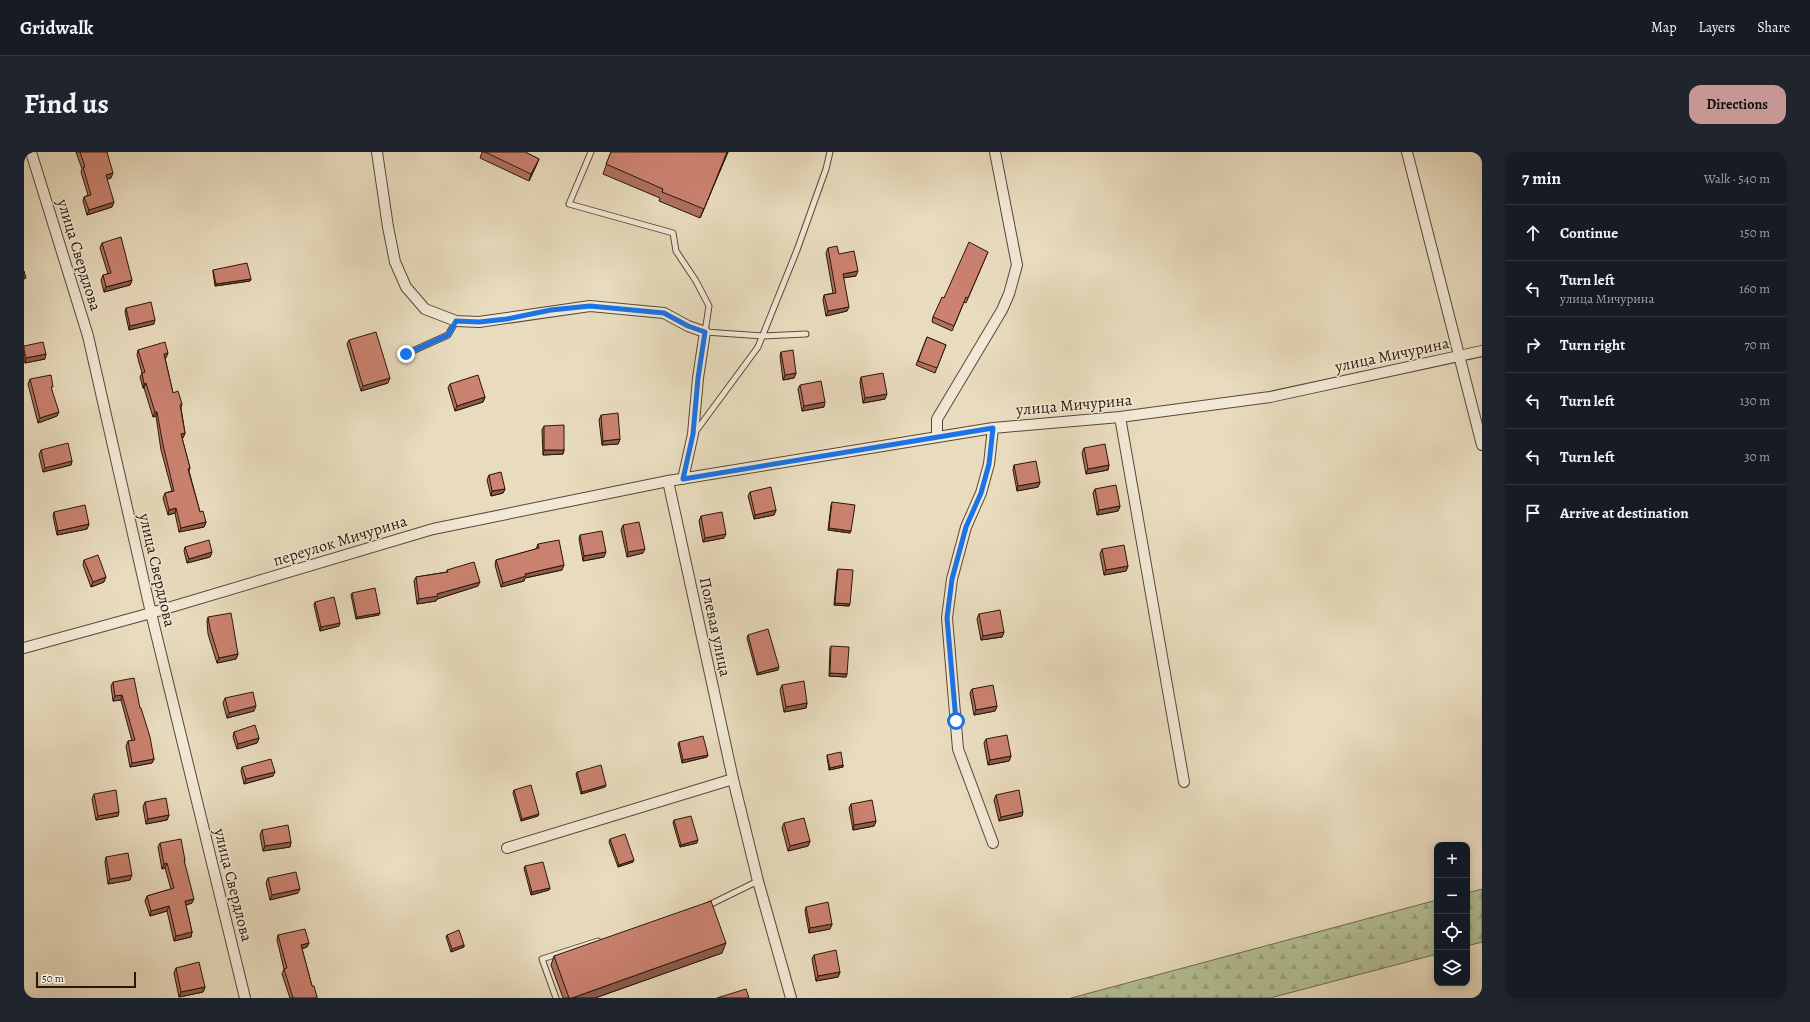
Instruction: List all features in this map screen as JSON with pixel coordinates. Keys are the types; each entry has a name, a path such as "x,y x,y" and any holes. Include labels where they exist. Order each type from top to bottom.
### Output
{"street":[{"name":"улица Свердлова","path":"31,152 88,336 151,613 245,998"},
{"path":"377,152 388,227 395,262 406,287 425,309 456,321 479,322 507,319 551,310 590,306 664,313 688,326 705,332 698,378 693,434 683,479"},
{"path":"937,437 937,419 1002,310 1009,294 1017,265 995,152"},
{"path":"1407,152 1482,445"},
{"name":"улица Мичурина","path":"668,481 993,428 1120,417 1270,397 1482,351"},
{"path":"1120,417 1184,782"},
{"path":"993,428 989,464 981,493 966,527 952,579 947,618 958,749 993,843"},
{"name":"переулок Мичурина","path":"24,648 151,613 433,529 668,481"},
{"name":"Полевая улица","path":"668,481 733,779 758,881 791,998"},
{"path":"507,848 733,779"}],"lane":[{"path":"592,152 569,204 673,233 676,251 696,281 709,306 705,332 763,336 806,334"},
{"path":"693,434 758,347 802,236 826,169 830,152"},
{"path":"406,354 448,335 456,321"},
{"path":"698,909 758,881"},
{"path":"556,998 542,959 601,940"}],"green space":[{"path":"1482,889 1482,942 1470,945 1470,914 1470,892"},
{"path":"1434,901 1434,955 1270,998 1071,998"}],"building":[{"path":"80,152 107,152 113,173 106,175 114,202 89,210 84,197 91,195"},
{"path":"485,152 525,152 539,159 531,174"},
{"path":"611,152 727,152 704,209 662,192 663,189 606,164"},
{"path":"121,237 132,280 106,287 103,275 111,273 102,243"},
{"path":"969,242 988,252 968,298 966,297 954,326 933,317 942,297 944,298"},
{"path":"837,246 839,254 854,251 858,271 843,274 849,307 828,311 824,295 836,293 828,248"},
{"path":"247,263 251,279 216,284 213,270"},
{"path":"151,302 155,320 130,326 126,308"},
{"path":"376,332 390,378 363,386 349,340"},
{"path":"927,337 946,345 937,368 918,361"},
{"path":"43,342 46,354 26,358 24,346"},
{"path":"165,342 168,353 164,354 173,393 178,391 182,404 180,405 185,433 181,434 190,468 188,469 200,512 203,511 206,522 181,528 176,508 169,510 165,493 174,491 157,412 155,412 146,383 144,384 142,373 145,372 138,350"},
{"path":"793,350 796,373 785,375 781,352"},
{"path":"883,373 887,394 865,398 861,377"},
{"path":"51,375 53,387 51,387 59,412 40,418 30,379"},
{"path":"478,375 485,397 457,406 450,384"},
{"path":"821,381 825,402 804,406 800,385"},
{"path":"618,413 620,439 603,441 601,415"},
{"path":"564,425 564,450 544,450 544,426"},
{"path":"68,443 72,461 45,468 41,450"},
{"path":"1105,444 1109,465 1088,469 1084,448"},
{"path":"1036,461 1040,482 1018,486 1014,465"},
{"path":"501,472 505,489 492,491 489,475"},
{"path":"1116,485 1120,506 1099,510 1095,489"},
{"path":"771,487 776,510 755,515 750,492"},
{"path":"832,502 855,505 851,531 829,528"},
{"path":"85,505 89,524 58,531 54,512"},
{"path":"722,512 726,534 705,538 701,516"},
{"path":"639,522 645,549 628,552 623,525"},
{"path":"602,531 606,552 584,556 580,535"},
{"path":"209,540 212,552 189,559 185,547"},
{"path":"559,540 564,565 525,574 526,576 503,583 496,560 539,548 538,544"},
{"path":"1124,545 1128,566 1106,570 1102,549"},
{"path":"98,555 106,577 93,582 84,560"},
{"path":"474,562 480,582 437,594 438,596 419,599 416,577 448,572 447,570"},
{"path":"838,569 853,570 850,604 835,603"},
{"path":"375,588 380,613 357,617 352,593"},
{"path":"334,597 340,623 321,627 315,602"},
{"path":"1000,610 1004,632 983,636 979,614"},
{"path":"231,613 238,654 219,658 208,617"},
{"path":"768,629 779,667 758,673 748,635"},
{"path":"831,646 849,647 847,674 830,673"},
{"path":"134,678 140,708 150,737 154,759 132,763 128,741 135,740 122,695 115,696 113,682"},
{"path":"804,681 807,703 786,707 782,685"},
{"path":"993,685 997,706 976,710 972,689"},
{"path":"253,692 256,706 229,713 225,698"},
{"path":"255,725 259,738 238,744 234,732"},
{"path":"1007,735 1011,756 990,760 986,739"},
{"path":"703,736 708,755 683,760 679,742"},
{"path":"841,752 843,765 830,768 827,755"},
{"path":"271,759 275,772 246,779 242,767"},
{"path":"601,765 606,785 582,792 577,772"},
{"path":"531,785 539,814 522,819 514,790"},
{"path":"116,790 119,812 98,816 94,794"},
{"path":"1019,790 1023,812 1001,817 996,795"},
{"path":"166,798 169,815 148,819 145,802"},
{"path":"872,800 876,821 854,825 851,804"},
{"path":"691,816 698,840 681,845 674,820"},
{"path":"804,818 810,841 790,846 784,823"},
{"path":"288,825 291,842 265,846 262,830"},
{"path":"625,834 634,860 619,865 610,839"},
{"path":"181,839 184,860 194,899 185,901 192,932 176,936 169,906 151,911 147,896 174,888 167,863 164,864 160,843"},
{"path":"128,853 132,875 110,879 106,857"},
{"path":"543,862 550,888 532,892 525,866"},
{"path":"296,872 300,889 272,895 268,878"},
{"path":"711,901 726,943 569,998 554,956"},
{"path":"828,902 832,924 810,928 806,907"},
{"path":"305,929 309,943 301,945 312,986 314,986 317,997 293,998 284,969 287,968 278,935"},
{"path":"459,930 464,945 452,949 447,935"},
{"path":"836,950 840,972 818,976 814,955"},
{"path":"199,962 205,987 181,992 176,968"},
{"path":"746,989 749,998 717,998"}],"route":[{"path":"406,354 448,335 456,321 479,322 507,319 551,310 590,306 664,313 688,326 705,332 698,378 693,434 683,479 993,428 989,464 981,493 966,527 952,579 947,618 956,721"}]}
